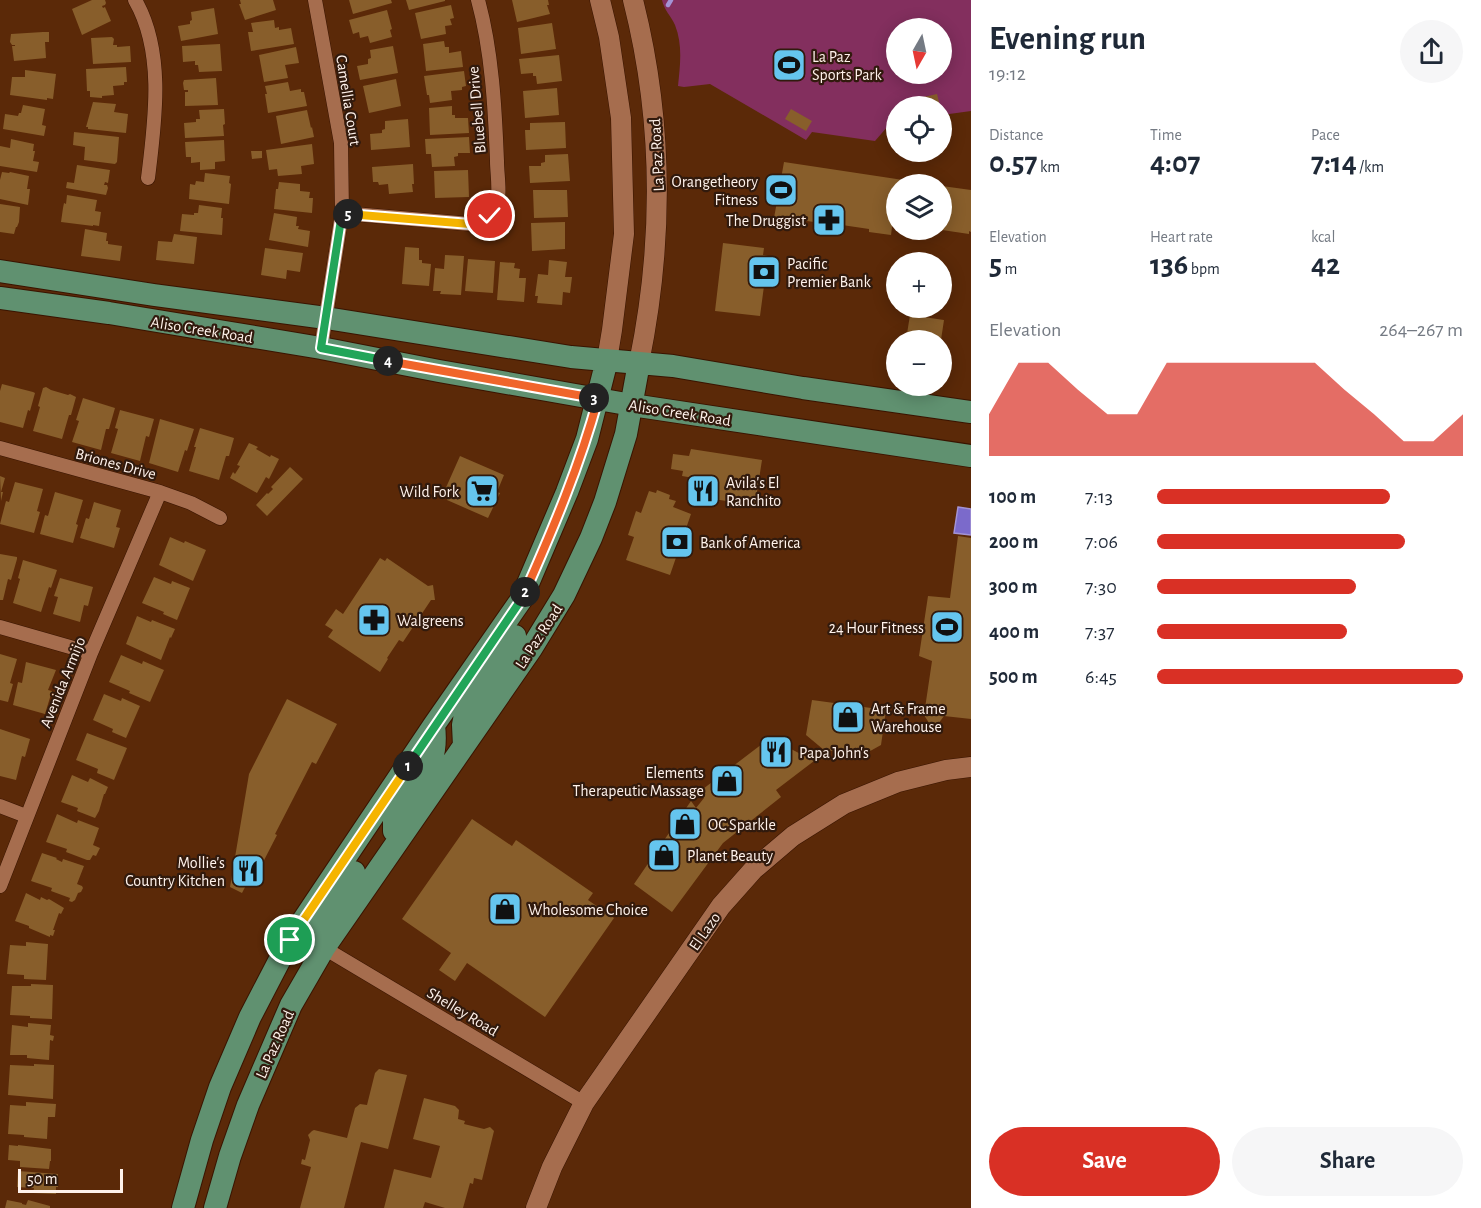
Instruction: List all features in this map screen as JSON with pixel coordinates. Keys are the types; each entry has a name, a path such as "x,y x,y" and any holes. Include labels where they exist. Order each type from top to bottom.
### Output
{"main road":[{"name":"La Paz Road","path":"183,1208 220,1086 272,972 290,940 521,600 583,450 607,360 624,234 621,118 609,37 600,0"},
{"name":"La Paz Road","path":"215,1208 248,1105 291,1005 324,948 531,649 564,595 606,502 632,405 647,325 658,222 658,178 652,99 633,0"},
{"name":"Aliso Creek Road","path":"0,271 326,318 571,357 673,366 803,388 971,412"},
{"name":"Aliso Creek Road","path":"0,298 109,313 321,348 632,405 971,456"},
{"path":"464,746 463,725 466,710 521,626 521,600"},
{"path":"393,848 394,820 433,759 436,737 434,725"},
{"name":"El Lazo","path":"536,1208 552,1167 584,1103 721,906 753,870 793,836 844,804 898,782 946,770 971,767"},
{"path":"236,1047 264,1029 299,963 308,955 324,948 319,937 323,921 368,849 371,821"}],"street":[{"path":"135,0 152,48 156,105 148,178"},
{"name":"Camellia Court","path":"315,0 341,143 342,213 321,348"},
{"name":"Bluebell Drive","path":"342,213 470,224 481,222 496,208 498,193 495,121 485,25 478,0"},
{"name":"Briones Drive","path":"0,448 160,492 191,503 220,518"},
{"name":"Avenida Armijo","path":"0,886 91,653 160,492"},
{"path":"0,627 91,653"},
{"path":"0,806 26,816"},
{"name":"Shelley Road","path":"324,948 584,1103"}],"shaded area":[{"name":"La Paz Sports Park","path":"662,0 971,0 971,111 952,114 952,96 886,96 886,128 875,141 812,132 806,140 710,84 678,86 679,40 675,25"},
{"path":"958,507 971,509 971,535 954,533"}],"building":[{"path":"92,0 105,0 105,5 102,6 105,7 111,21 82,35 72,9"},
{"path":"240,0 273,0 276,10 245,20 239,4 241,4"},
{"path":"349,0 391,0 392,3 353,14"},
{"path":"406,0 445,0 445,1 409,10"},
{"path":"512,0 548,0 550,14 517,22"},
{"path":"451,5 454,18 450,19 452,25 445,26 446,34 421,39 415,13"},
{"path":"214,8 218,34 181,41 178,26 190,24 191,12"},
{"path":"387,10 392,37 370,43 368,36 360,38 359,32 353,34 349,20"},
{"path":"274,20 275,28 279,27 279,30 291,28 294,44 251,51 248,32 253,32 251,23"},
{"path":"552,23 556,49 521,54 518,28"},
{"path":"49,32 49,42 45,42 46,58 14,61 12,46 15,45 10,42 11,34"},
{"path":"112,37 113,45 117,47 130,46 131,62 93,64 91,38"},
{"path":"444,41 445,47 449,47 449,53 461,51 463,67 426,71 423,44"},
{"path":"220,44 222,71 199,72 195,61 183,62 182,46"},
{"path":"393,46 398,73 360,80 357,66 368,64 368,59 371,58 370,50"},
{"path":"296,47 299,63 285,65 288,78 264,82 259,55"},
{"path":"559,55 562,81 537,84 533,73 521,74 519,59"},
{"path":"126,67 127,82 124,82 124,85 113,86 114,95 102,96 102,98 90,97 90,91 87,91 86,69"},
{"path":"25,70 56,74 53,99 10,95 12,77 25,77"},
{"path":"464,71 466,86 462,87 462,90 451,91 452,100 430,103 424,76"},
{"path":"216,78 218,105 185,106 185,92 188,90 184,90 184,80"},
{"path":"396,79 401,106 369,113 363,86"},
{"path":"288,82 290,91 301,89 301,92 304,92 307,106 268,113 265,86"},
{"path":"557,88 559,115 525,118 523,91"},
{"path":"93,102 116,104 114,112 128,114 126,133 88,129 86,127"},
{"path":"23,105 45,109 42,125 46,126 44,136 3,129 5,114 18,116"},
{"path":"452,106 452,115 455,115 455,118 468,118 469,133 430,135 429,108"},
{"path":"224,109 224,136 185,138 184,123 196,122 196,119 200,119 199,110"},
{"path":"791,109 812,121 806,131 785,119"},
{"path":"307,110 314,137 281,144 276,116"},
{"path":"408,119 410,147 371,150 370,134 382,133 385,129 385,121"},
{"path":"565,122 566,148 526,150 525,130 530,130 530,123"},
{"path":"74,132 119,137 117,162 115,164 84,160 85,147 73,145"},
{"path":"469,137 470,153 458,153 458,156 454,157 455,166 432,167 431,154 426,154 425,139"},
{"path":"11,139 34,144 33,161 39,162 37,172 0,166 0,146 10,148"},
{"path":"224,140 225,161 215,162 215,169 200,170 200,162 191,163 191,157 186,157 185,142"},
{"path":"312,144 314,164 301,166 302,174 278,176 277,169 269,170 266,150"},
{"path":"251,151 262,151 262,158 252,159"},
{"path":"568,154 570,181 530,183 529,166 541,166 541,163 545,162 545,155"},
{"path":"784,162 886,177 886,234 842,225 774,218"},
{"path":"413,164 413,192 389,194 388,184 379,185 378,182 373,182 372,167"},
{"path":"77,165 110,170 108,183 105,182 104,185 108,188 106,195 66,188 67,182 74,183"},
{"path":"468,170 469,197 435,198 434,171"},
{"path":"2,172 29,176 28,205 0,199"},
{"path":"205,173 230,176 229,204 189,199 190,184 195,185 196,181 204,182"},
{"path":"279,182 300,184 300,191 310,192 309,198 313,198 312,213 274,209"},
{"path":"952,187 971,190 971,232 969,231 969,234 952,231"},
{"path":"533,190 567,190 568,217 534,218"},
{"path":"67,195 97,200 95,211 101,212 99,226 61,222"},
{"path":"0,204 20,207 19,222 14,234 0,232"},
{"path":"199,205 222,208 222,235 180,231 182,214 198,213"},
{"path":"274,213 297,217 298,229 310,231 308,247 269,240"},
{"path":"565,222 565,249 532,251 531,223"},
{"path":"85,229 107,233 108,244 122,246 120,261 81,256"},
{"path":"174,234 197,237 194,264 156,260 158,241 172,242"},
{"path":"723,243 764,248 763,255 768,256 760,316 715,311"},
{"path":"405,247 419,248 419,260 422,260 422,263 431,264 429,286 402,284"},
{"path":"265,248 303,253 300,272 287,270 286,279 261,275"},
{"path":"445,255 464,256 461,295 440,294 441,291 433,291 435,268 444,269"},
{"path":"468,259 495,261 493,293 465,291"},
{"path":"549,260 567,262 565,277 572,277 570,293 563,292 562,305 537,303 538,296 535,296 538,274 548,275"},
{"path":"500,262 515,263 514,268 520,269 519,278 526,278 524,302 497,300"},
{"path":"910,318 944,320 942,330 908,330"},
{"path":"2,384 35,393 23,428 0,422"},
{"path":"43,388 76,397 62,439 33,431"},
{"path":"83,398 115,408 109,429 106,429 101,450 72,442"},
{"path":"120,410 154,419 149,437 146,436 140,461 111,453 118,429 115,428"},
{"path":"160,419 194,429 178,472 149,463"},
{"path":"200,428 234,438 219,480 189,471"},
{"path":"249,443 270,457 271,455 279,459 269,479 266,477 257,493 230,478 240,466 237,465"},
{"path":"691,449 762,460 755,505 691,496 694,478 682,476 683,471 671,469 673,454 689,456"},
{"path":"460,456 504,475 497,492 500,493 488,518 447,500 449,495 444,492"},
{"path":"290,467 303,479 267,516 256,505 273,489 271,487"},
{"path":"0,476 5,478 1,501"},
{"path":"15,482 43,489 34,533 0,524 6,501 9,502"},
{"path":"657,490 670,495 669,499 676,501 673,507 691,514 670,575 626,560 634,537 628,535 636,511 641,513 649,491 656,493"},
{"path":"55,492 83,500 73,543 40,534"},
{"path":"94,502 121,510 116,527 120,528 114,548 80,538"},
{"name":"24 Hour Fitness","path":"958,536 971,538 971,719 944,716 938,724 929,723 924,715 932,661 919,656 928,596 950,598"},
{"path":"170,537 206,550 193,581 159,565"},
{"path":"0,554 17,557 3,600 0,600"},
{"name":"Walgreens","path":"380,558 385,561 387,558 428,586 433,585 435,600 431,600 403,642 399,640 380,672 328,637 333,630 325,625 336,609 343,614"},
{"path":"23,560 57,570 41,612 13,603"},
{"path":"154,577 190,588 177,620 142,603"},
{"path":"60,578 93,587 88,606 84,605 80,622 53,614 58,597 54,596"},
{"path":"137,616 175,629 161,660 126,644"},
{"path":"0,654 17,659 10,683 13,684 8,702 0,700"},
{"path":"121,655 164,670 150,702 109,682"},
{"path":"26,662 56,670 48,690 52,691 45,714 13,705 18,682 22,683"},
{"path":"104,694 121,701 122,698 140,706 126,738 93,720"},
{"path":"287,699 337,724 316,764 312,762 259,870 255,868 242,893 230,887 249,774"},
{"path":"812,700 886,710 881,745 863,755 824,750 806,735"},
{"path":"0,729 30,739 25,757 22,756 16,780 0,776"},
{"path":"87,733 127,748 114,780 97,773 98,769 76,760"},
{"path":"770,738 814,761 776,790 781,797 723,843 672,912 634,884 691,801 696,808 704,798 699,792"},
{"path":"72,775 88,782 90,778 108,787 95,818 77,811 78,808 61,802"},
{"path":"57,814 77,823 78,820 99,828 93,845 100,848 96,856 93,855 90,860 87,860 66,852 67,849 46,842"},
{"name":"Wholesome Choice","path":"472,819 512,846 516,840 593,893 588,900 614,918 545,1017 467,963 455,981 439,970 451,953 402,919"},
{"path":"42,853 62,862 63,859 84,866 77,884 83,888 72,902 69,901 70,898 51,891 52,888 31,881"},
{"path":"26,893 40,900 41,897 49,899 64,908 61,914 59,913 53,936 50,935 50,937 15,921"},
{"path":"26,942 48,944 46,980 24,979 24,975 7,974 10,945 26,946"},
{"path":"31,984 53,985 52,1019 10,1015 12,986 31,986"},
{"path":"28,1023 51,1025 50,1035 54,1036 53,1041 50,1040 49,1060 27,1058 27,1055 10,1055 12,1025 28,1027"},
{"path":"34,1064 54,1065 53,1099 8,1095 10,1065 34,1066"},
{"path":"379,1069 407,1075 388,1149 361,1142 344,1208 300,1208 311,1167 301,1164 302,1159 305,1160 310,1140 308,1135 314,1130 347,1138 355,1108 360,1104 367,1105 375,1073"},
{"path":"424,1098 455,1106 459,1110 458,1119 465,1121 464,1124 484,1129 490,1127 494,1131 482,1180 474,1178 473,1184 470,1183 463,1208 445,1208 425,1202 423,1208 384,1208 394,1169 431,1178 440,1146 413,1139"},
{"path":"26,1102 56,1104 55,1117 48,1117 47,1139 8,1134 10,1105 26,1106"},
{"path":"9,1145 51,1149 49,1169 20,1167 20,1161 8,1160"},
{"path":"18,1171 58,1174 56,1194 33,1193 34,1188 17,1187"},
{"path":"7,1200 26,1205 28,1200 50,1206 50,1208 5,1208"}],"waterway":[{"path":"668,5 671,0"}],"place":[{"name":"La Paz Sports Park","path":"789,65"},
{"name":"Orangetheory Fitness","path":"781,190"},
{"name":"The Druggist","path":"829,220"},
{"name":"Pacific Premier Bank","path":"764,272"},
{"name":"Wild Fork","path":"482,491"},
{"name":"Avila's El Ranchito","path":"703,491"},
{"name":"Bank of America","path":"677,542"},
{"name":"Walgreens","path":"374,620"},
{"name":"24 Hour Fitness","path":"947,627"},
{"name":"Art & Frame Warehouse","path":"848,717"},
{"name":"Papa John's","path":"776,752"},
{"name":"Elements Therapeutic Massage","path":"727,781"},
{"name":"OC Sparkle","path":"685,824"},
{"name":"Planet Beauty","path":"664,855"},
{"name":"Mollie's Country Kitchen","path":"248,871"},
{"name":"Wholesome Choice","path":"505,909"}],"route":[{"path":"290,940 521,600 587,439 598,399 321,348 342,213 470,224 481,222 490,216"}]}
